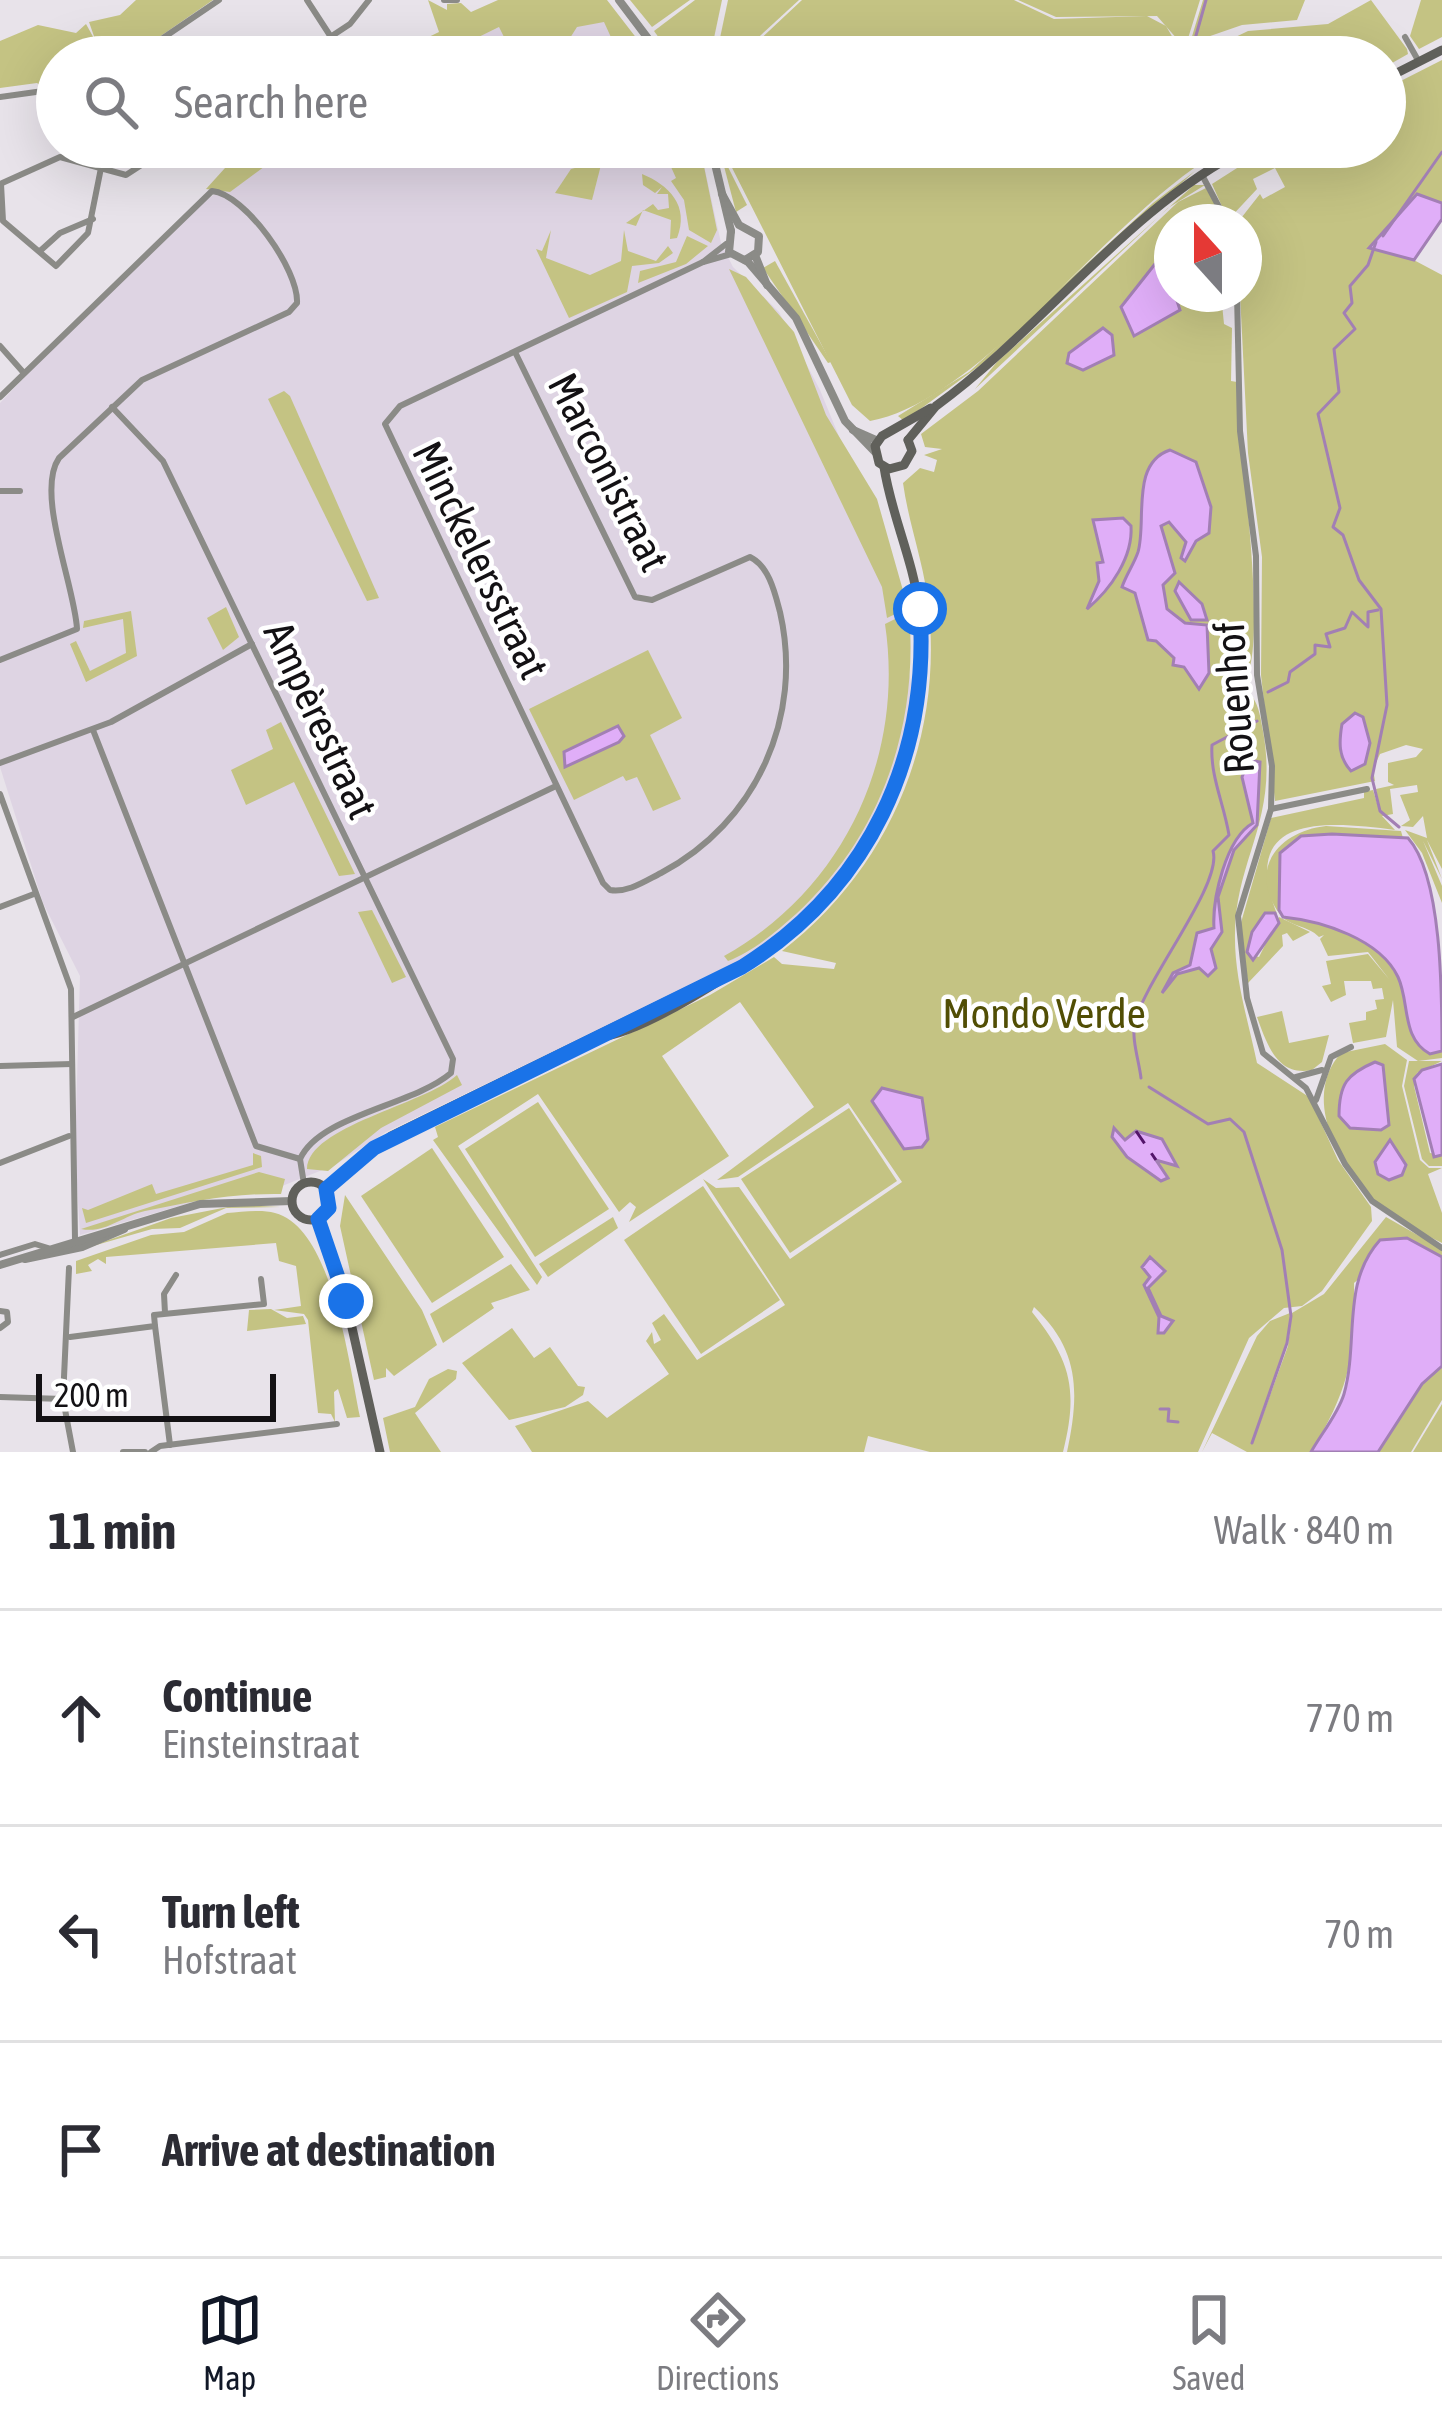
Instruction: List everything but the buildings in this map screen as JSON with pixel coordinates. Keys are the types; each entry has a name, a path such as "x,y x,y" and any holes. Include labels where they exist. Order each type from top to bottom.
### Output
{"main road":[{"path":"1406,68 1442,50"},
{"path":"326,1189 392,1136 660,1012 742,967 808,918 848,873 878,827 910,749 918,713 920,618 889,468 876,447 936,406 1214,168"},
{"path":"889,468 911,457 908,440 936,406"},
{"path":"894,433 908,440"},
{"path":"318,1219 299,1215 292,1201 304,1184 326,1189"},
{"path":"318,1219 329,1208 326,1189"},
{"path":"318,1219 346,1301 380,1452"}],"street":[{"path":"166,36 219,0"},
{"path":"307,0 331,36"},
{"path":"333,36 369,0"},
{"path":"444,0 457,0"},
{"path":"619,0 646,36"},
{"path":"1406,37 1419,62"},
{"path":"0,97 36,92"},
{"path":"36,167 1,184 4,221 58,265 83,241 93,219 101,169 132,173 139,168"},
{"path":"716,168 731,231 726,244 731,254 750,258 767,287 801,325 851,430 876,447"},
{"path":"1202,175 1217,204"},
{"path":"0,397 212,191 235,202 271,241 297,289 297,303 289,312 142,380 53,466 54,520 77,629 0,660"},
{"path":"722,194 742,226 759,236 750,258"},
{"path":"40,251 61,233 93,219"},
{"path":"731,231 742,226"},
{"name":"Minckelersstraat","path":"703,262 726,244"},
{"name":"Minckelersstraat","path":"556,786 385,424 400,406 703,262 731,254"},
{"name":"Rouenhof","path":"1237,312 1240,431 1255,543 1257,675 1272,766 1271,809 1238,916 1238,943 1259,1046 1316,1103 1345,1164 1380,1211 1442,1248"},
{"path":"0,346 23,372"},
{"name":"Marconistraat","path":"515,352 634,597 652,600 744,557 755,558 776,597 785,645 785,699 768,761 734,815 678,864 624,891 610,890 556,786"},
{"name":"Ampèrestraat","path":"112,407 164,461 453,1059 452,1071 400,1102 319,1135 300,1159"},
{"path":"0,491 20,490"},
{"path":"0,763 93,730 252,644"},
{"path":"93,730 256,1146 300,1159 304,1184"},
{"path":"73,1017 556,786"},
{"path":"1271,809 1367,789"},
{"path":"0,794 34,894 68,973 73,1017 70,1136 75,1239"},
{"path":"0,828 10,824"},
{"path":"0,907 34,894"},
{"path":"1316,1103 1323,1070 1336,1052 1351,1047"},
{"path":"1,1064 72,1064"},
{"path":"1292,1076 1307,1078 1323,1070"},
{"path":"0,1163 70,1136"},
{"path":"20,1259 75,1239 222,1200 292,1201"},
{"path":"0,1265 82,1247 131,1225"},
{"path":"0,1255 34,1244 48,1247"},
{"path":"69,1268 70,1337 63,1400 73,1452"},
{"path":"165,1313 164,1294 176,1275"},
{"path":"170,1445 154,1315 264,1304 261,1279"},
{"path":"0,1311 8,1312 8,1322 0,1328"},
{"path":"70,1337 155,1326"},
{"path":"0,1396 63,1400"},
{"path":"123,1452 337,1424"}],"shaded area":[{"path":"554,0 598,0 625,36 481,36"},
{"path":"256,168 705,168 721,243 733,267 779,312 820,390 891,563 914,702 909,733 882,812 860,849 799,920 751,956 386,1132 335,1165 272,1190 227,1192 80,1235 75,1150 80,976 43,903 0,767 0,403 154,243 206,200"},
{"path":"1417,194 1442,203 1442,219 1414,260 1369,248"},
{"path":"1154,265 1154,312 1176,312 1134,336 1121,307"},
{"path":"1103,328 1112,335 1114,355 1083,370 1067,363 1069,353"},
{"path":"1170,450 1196,462 1211,507 1209,533 1196,541 1185,561 1181,558 1186,542 1169,522 1161,526 1175,573 1163,585 1167,609 1185,623 1207,625 1209,673 1199,689 1184,667 1173,665 1174,658 1156,641 1148,640 1135,593 1122,587 1138,552 1149,467"},
{"path":"1123,518 1131,526 1124,561 1087,609 1099,581 1097,563 1103,562 1093,520"},
{"path":"1179,582 1202,604 1207,620 1191,620 1175,591"},
{"path":"1355,713 1363,717 1370,743 1365,764 1351,771 1342,755 1340,737 1342,724"},
{"path":"618,726 624,736 619,742 565,767 564,752"},
{"path":"1249,760 1260,762 1257,825 1234,850 1218,897 1222,932 1211,949 1216,968 1208,976 1199,968 1177,974 1162,993 1173,973 1190,965 1197,933 1214,928 1215,901 1228,855 1253,823 1242,777"},
{"path":"1301,836 1408,838 1419,856 1438,937 1442,1051 1430,1054 1414,1039 1398,977 1378,952 1348,934 1283,917 1279,910 1280,853"},
{"path":"1265,913 1275,913 1279,923 1253,960 1247,952 1252,932"},
{"path":"1375,1062 1383,1065 1389,1125 1381,1130 1350,1128 1339,1116 1343,1088 1351,1076"},
{"path":"1442,1064 1442,1155 1434,1157 1414,1079 1422,1070"},
{"path":"882,1088 922,1098 928,1139 922,1147 904,1149 872,1101"},
{"path":"1114,1128 1125,1140 1136,1131 1162,1139 1177,1166 1156,1160 1168,1178 1161,1181 1127,1157 1112,1137"},
{"path":"1390,1140 1406,1165 1402,1175 1389,1180 1378,1174 1375,1162"},
{"path":"1407,1238 1442,1257 1442,1366 1422,1384 1378,1452 1311,1452 1344,1394 1355,1294 1368,1257 1380,1240"},
{"path":"1150,1257 1165,1271 1148,1288 1161,1316 1173,1321 1164,1333 1158,1333 1159,1317 1144,1285 1150,1277 1142,1267"}],"green space":[{"path":"136,0 213,0 161,36 94,36 89,22 120,15"},
{"path":"428,0 447,10 447,4 461,3 471,12 498,0 607,0 635,36 610,36 604,22 577,27 571,36 504,36 499,27 481,36 431,36 439,32"},
{"path":"630,0 690,0 652,27"},
{"path":"695,0 722,0 714,36 658,36 654,31"},
{"path":"728,0 799,0 760,36 720,36"},
{"path":"802,0 1014,0 1054,19 1147,16 1166,26 1172,36 763,36"},
{"path":"1018,0 1200,0 1189,36 1174,36 1157,16 1056,17"},
{"path":"1203,0 1305,0 1297,20 1192,36"},
{"path":"1371,0 1397,36 1238,36 1248,31 1328,24"},
{"path":"1421,0 1442,0 1442,37 1419,49 1410,36"},
{"path":"86,24 93,36 36,36 36,83 0,88 0,41 38,25 76,33"},
{"path":"1442,60 1442,203 1416,194 1370,248 1410,258 1442,275 1442,869 1427,840 1442,879 1423,841 1442,886 1442,903 1422,853 1405,830 1427,838 1423,816 1413,827 1401,826 1410,820 1400,795 1418,792 1417,785 1390,789 1393,814 1382,816 1395,830 1317,826 1279,841 1269,857 1268,881 1277,914 1266,913 1252,932 1248,954 1259,957 1279,917 1310,932 1293,941 1287,933 1282,935 1283,946 1248,983 1240,926 1271,818 1364,798 1364,792 1373,790 1380,813 1376,789 1394,785 1388,782 1388,763 1416,757 1423,749 1406,745 1380,754 1373,769 1375,781 1275,801 1261,675 1262,557 1248,453 1241,312 1262,312 1262,204 1252,204 1260,194 1263,199 1285,187 1275,168 1406,168 1406,78"},
{"path":"225,168 263,168 230,192 206,189"},
{"path":"600,168 592,200 555,193 571,169"},
{"path":"671,168 704,168 717,230 711,243 689,230 684,200 671,181 676,178"},
{"path":"724,168 747,205 736,212"},
{"path":"732,168 1196,168 1129,222 999,345 955,380 912,406 870,421 852,405"},
{"path":"1237,168 1275,168 1253,179 1257,189 1243,204 1221,204 1212,184"},
{"path":"1195,171 982,364 904,421 898,416 969,372 1153,203"},
{"path":"642,174 661,184 679,207 677,238 670,239 671,220 644,210 653,204 658,210 669,208 668,194 657,194 662,187 655,193 643,185"},
{"path":"1194,185 1205,185 1174,204 1172,204"},
{"name":"Mondo Verde","path":"1206,188 1215,204 1176,204"},
{"path":"1154,221 975,389 997,362"},
{"name":"Mondo Verde","path":"1154,225 1154,312 1223,312 1224,324 1232,328 1231,381 1237,382 1254,592 1250,667 1241,685 1258,710 1266,762 1261,814 1237,906 1239,982 1257,1063 1309,1097 1338,1160 1371,1207 1372,1221 1322,1291 1302,1306 1284,1308 1249,1338 1198,1452 1067,1452 1074,1411 1073,1375 1061,1340 1034,1307 1032,1312 1056,1346 1068,1378 1070,1411 1063,1452 930,1452 868,1436 864,1452 532,1452 515,1426 588,1401 607,1418 669,1374 646,1341 652,1332 654,1344 661,1340 652,1323 664,1314 697,1360 785,1305 703,1179 716,1188 739,1187 790,1259 902,1182 848,1103 738,1177 717,1180 814,1107 740,1002 662,1056 729,1156 629,1222 636,1207 630,1202 619,1212 538,1094 458,1146 542,1277 537,1285 433,1140 438,1137 435,1127 710,995 774,957 782,964 834,969 836,963 782,951 852,882 879,842 916,755 931,659 929,610 903,483 920,468 934,472 937,460 924,455 942,449 925,447 921,434 978,391"},
{"path":"551,230 546,258 590,275 621,261 624,230 628,251 656,261 668,246 673,253 659,263 632,266 627,292 569,318 536,249 542,251"},
{"path":"687,236 708,246 686,264 638,283 640,271 676,262"},
{"path":"775,261 831,362 763,268"},
{"path":"729,269 746,277 794,332 826,415 877,499 908,608 887,618 882,587"},
{"path":"284,391 379,598 367,601 268,399"},
{"path":"226,607 239,637 223,650 207,618"},
{"path":"131,611 137,656 86,682 70,644 76,641 90,671 126,653 123,619 83,628 84,621"},
{"path":"909,612 908,696 900,737 872,814 826,883 796,914 755,947 728,961 724,956 803,895 833,857 857,815 885,723 889,674 885,624"},
{"path":"648,650 682,718 650,735 681,799 653,811 637,777 626,781 623,776 574,800 529,709"},
{"path":"281,722 355,874 339,876 294,782 246,805 231,770 273,749 266,730"},
{"path":"1326,826 1401,831 1403,838 1298,838 1280,854 1278,910 1282,917 1270,897 1266,881 1273,854 1282,844 1309,829"},
{"path":"372,910 406,977 392,983 358,912"},
{"path":"1284,918 1333,929 1381,956 1400,984 1415,1038 1428,1053 1442,1051 1442,1058 1418,1061 1397,1047 1393,1000 1386,1037 1353,1043 1349,1023 1366,1020 1366,1012 1377,1009 1375,1000 1384,999 1382,988 1373,989 1371,981 1344,981 1346,995 1331,1002 1322,986 1331,984 1326,961 1368,954 1389,979 1368,952 1328,956 1320,939 1324,935 1319,937"},
{"path":"1282,1011 1289,1043 1329,1035 1322,1062 1312,1070 1290,1068 1270,1047 1257,1017"},
{"path":"1385,1044 1407,1060 1402,1086 1420,1160 1429,1168 1442,1168 1428,1174 1442,1213 1442,1243 1385,1209 1341,1157 1325,1114 1324,1092 1341,1053","holes":["1375,1062 1389,1115 1358,1129 1339,1103 1350,1076"]},
{"path":"1409,1061 1442,1061 1417,1073 1414,1086 1430,1153 1442,1155 1442,1166 1429,1166 1422,1159 1404,1086"},
{"path":"457,1075 462,1085 381,1128 328,1171 307,1169 312,1154 326,1140"},
{"path":"538,1102 609,1209 535,1257 465,1149"},
{"path":"849,1108 897,1181 790,1253 741,1179"},
{"path":"432,1148 504,1257 432,1303 361,1196"},
{"path":"253,1153 261,1156 262,1167 86,1223 82,1208 88,1210 152,1184 156,1194 253,1165"},
{"path":"259,1172 285,1179 281,1194 196,1201 145,1211 98,1229 81,1229"},
{"path":"703,1186 780,1300 701,1354 624,1240"},
{"path":"345,1195 422,1310 437,1345 394,1376 386,1368 386,1377 374,1380 340,1226"},
{"path":"238,1205 280,1207 226,1208 180,1228 152,1229 86,1248 171,1218"},
{"path":"227,1213 275,1213 295,1224 311,1244 335,1301 360,1417 347,1418 338,1389 334,1392 335,1422 331,1414 318,1413 308,1320 304,1314 274,1310 301,1306 296,1266 279,1261 276,1243 106,1257 106,1264 98,1259 88,1265 92,1271 76,1274 76,1261 151,1235 184,1232"},
{"path":"613,1217 618,1228 548,1277 539,1264"},
{"path":"1386,1217 1442,1249 1442,1257 1406,1238 1354,1283 1348,1371 1311,1452 1247,1452 1212,1433 1202,1452 1257,1336 1270,1321 1290,1313 1289,1334 1253,1442 1288,1346 1292,1313 1324,1294"},
{"path":"511,1264 530,1290 491,1303 494,1308 443,1343 430,1314"},
{"path":"271,1309 287,1318 303,1316 306,1324 247,1331 249,1310"},
{"path":"512,1328 534,1358 550,1347 578,1386 585,1387 583,1395 565,1407 509,1420 462,1363"},
{"path":"1442,1366 1442,1400 1411,1452 1378,1452 1422,1384"},
{"path":"448,1369 457,1371 456,1379 415,1413 441,1452 390,1452 383,1418 415,1407 429,1379"},
{"path":"1442,1404 1442,1452 1413,1452"}],"waterway":[{"path":"1196,36 1206,0"},
{"path":"1383,236 1442,152"},
{"path":"1376,242 1368,265 1350,286 1352,303 1344,313 1355,329 1334,349 1339,392 1318,414 1340,508 1333,527 1343,535 1359,580 1381,609 1387,705 1372,778 1380,811 1399,827"},
{"path":"1268,692 1288,682 1290,672 1315,654 1315,645 1330,647 1326,634 1345,628 1352,612 1368,627 1368,612 1378,610"},
{"path":"1141,1078 1135,1022 1206,886 1213,851 1229,835 1212,745 1257,721"},
{"path":"1149,1087 1208,1124 1230,1119 1244,1132 1282,1250 1291,1316 1287,1343 1252,1443"},
{"path":"1160,1409 1169,1409 1168,1421 1178,1422"}],"ferry route":[{"path":"1136,1131 1156,1160"}],"route":[{"path":"346,1301 318,1219 329,1208 326,1189 374,1148 742,967 781,941 835,890 878,827 910,749 918,713 920,609"}]}
